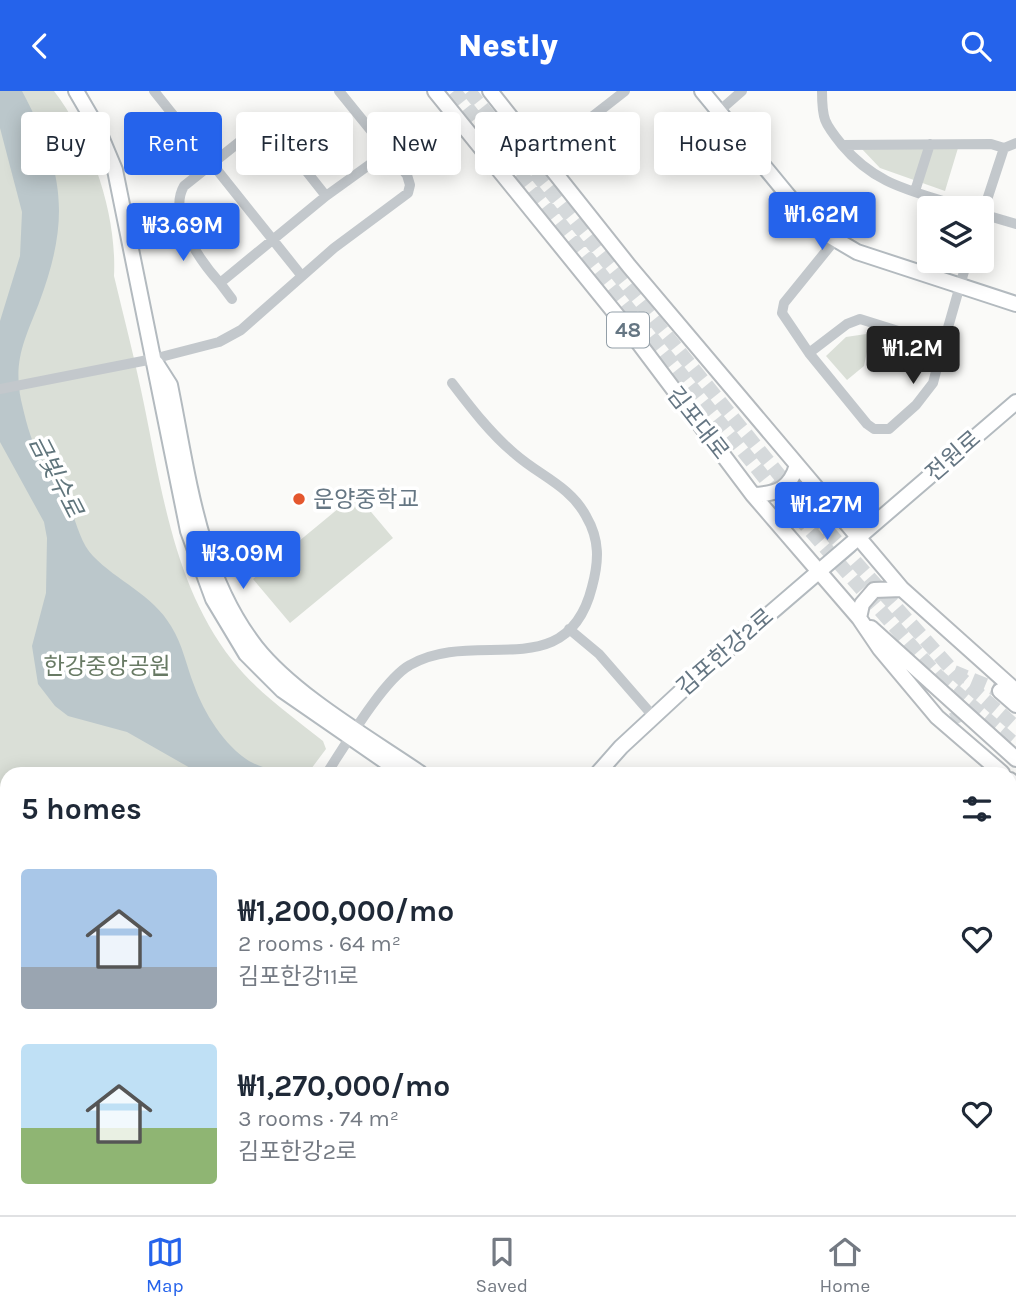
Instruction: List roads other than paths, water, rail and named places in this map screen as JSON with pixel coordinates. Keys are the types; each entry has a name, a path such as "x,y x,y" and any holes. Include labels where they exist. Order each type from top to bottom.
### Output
{"main road":[{"path":"76,91 97,127 114,170 188,531 204,580 225,624 246,655 282,690 411,767"},
{"name":"김포대로","path":"435,91 632,334 753,495 859,618 937,717 995,767"},
{"name":"김포대로","path":"490,91 629,266 902,589 1016,691"},
{"path":"702,91 800,211 835,240 857,252 1016,304"},
{"name":"전원로","path":"859,537 1016,402"},
{"path":"753,495 782,490 793,479 797,465"},
{"name":"김포한강2로","path":"604,767 653,716 859,537"},
{"path":"902,589 874,590 862,604 859,618 1016,759"},
{"path":"1000,691 1016,705"},
{"path":"961,722 1014,767"},
{"path":"353,734 394,767"}],"street":[{"path":"154,91 171,112"},
{"path":"339,91 367,127"},
{"path":"597,112 625,91"},
{"path":"718,111 742,91"},
{"path":"822,91 825,124 859,166 880,180 930,196"},
{"path":"222,156 255,129 269,128 326,196"},
{"path":"842,145 991,144 1004,148 1016,143"},
{"path":"915,191 930,144"},
{"path":"988,196 1004,148"},
{"path":"220,283 326,196 367,166"},
{"path":"198,175 184,186 181,199 191,247 232,299"},
{"path":"221,175 301,275"},
{"path":"0,389 205,348 231,336 301,275 408,193 410,180 406,175"},
{"path":"994,218 1016,224"},
{"path":"835,240 784,303 782,313 809,352 867,424 874,429 889,429 927,394 933,383 963,273"},
{"path":"809,352 847,324 860,319 943,345"},
{"path":"331,767 406,667 429,654 457,649 538,649 561,638 590,597 597,568 597,540 571,493 516,456 452,383"},
{"path":"569,629 599,654 653,716"}],"tunnel":[{"path":"454,91 771,486 938,676 961,722"},
{"path":"469,91 793,492 954,672 1000,691"},
{"path":"954,672 1016,727"},
{"path":"938,676 1016,745"}],"place":[{"name":"운양중학교","path":"299,499"}],"water label":[{"name":"금빛수로","path":"56,476"}],"park label":[{"name":"한강중앙공원","path":"107,666"}]}
